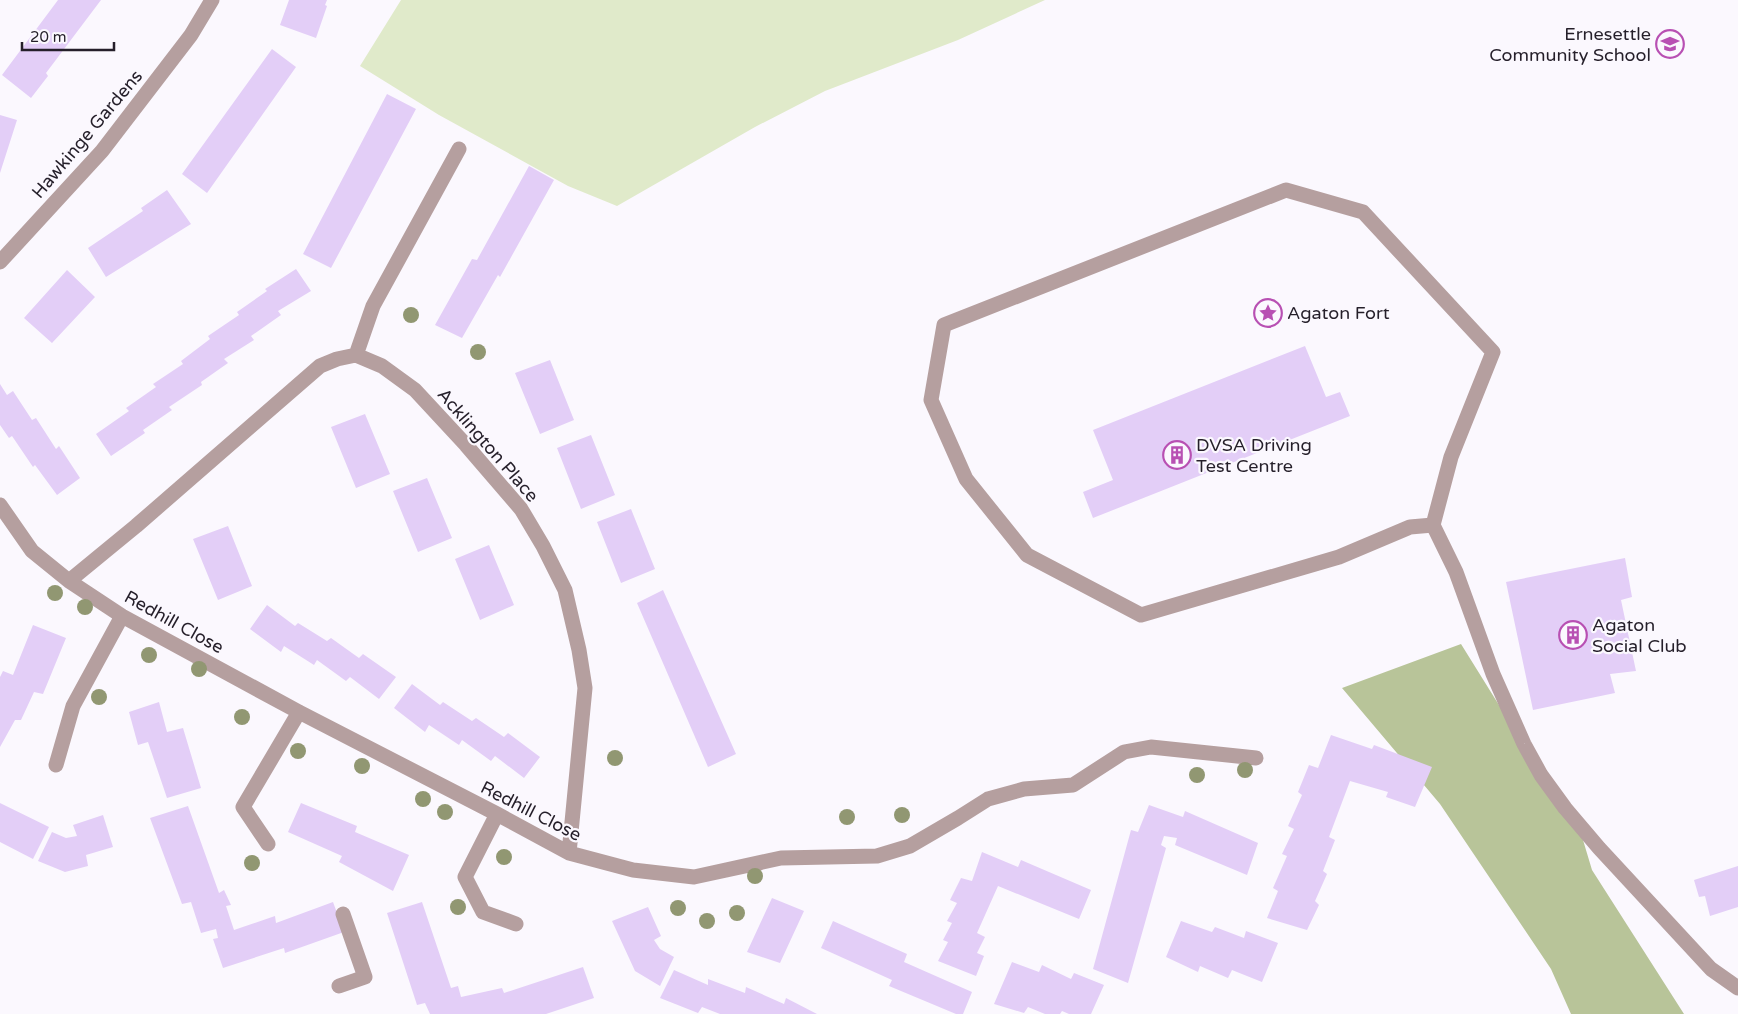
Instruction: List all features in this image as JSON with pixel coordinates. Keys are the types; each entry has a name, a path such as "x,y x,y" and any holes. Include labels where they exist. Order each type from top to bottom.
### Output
{"street":[{"name":"Hawkinge Gardens","path":"0,262 102,151 191,35 212,0"},
{"path":"69,581 136,526 320,366 337,359 356,355 373,306 459,149"},
{"path":"1433,524 1410,527 1339,557 1141,615 1027,555 966,479 931,400 944,325 1286,190 1363,212 1493,352 1451,457 1433,524 1456,572 1493,674 1524,744 1541,774 1565,808 1606,855 1711,969 1738,988"},
{"name":"Acklington Place","path":"356,355 382,366 415,390 466,444 521,509 543,546 565,590 579,650 585,688 569,854"},
{"name":"Redhill Close","path":"0,505 32,551 69,581 122,616 299,712 497,814 569,854 633,870 694,876 781,858 877,856 910,846 988,799 1024,789 1073,785 1124,752 1151,747 1256,758"},
{"path":"56,765 73,706 122,616"},
{"path":"268,844 243,808 299,712"},
{"path":"497,814 465,877 483,912 516,924"},
{"path":"339,986 365,977 343,914"}],"green space":[{"path":"401,0 1045,0 958,40 825,91 755,127 617,206 568,186 439,115 360,66"},
{"path":"1461,644 1583,840 1592,870 1684,1014 1571,1014 1551,969 1440,804 1342,688"}],"building":[{"path":"58,0 101,0 46,73 48,76 31,98 2,75"},
{"path":"289,0 327,0 325,5 327,6 316,38 280,25"},
{"path":"272,49 296,67 207,193 182,174"},
{"path":"387,94 416,109 331,268 303,254"},
{"path":"0,115 17,120 0,173"},
{"path":"529,166 554,180 500,277 498,275 462,338 435,325 472,259 477,260"},
{"path":"167,190 191,224 106,277 88,248 143,211 141,208"},
{"path":"296,269 311,291 278,311 281,315 251,336 254,340 224,359 228,363 201,382 202,385 169,407 172,410 143,430 145,433 111,456 96,434 129,411 126,408 156,387 153,384 183,364 181,361 210,339 208,336 239,315 237,312 267,291 265,289"},
{"path":"67,270 95,297 52,343 24,318"},
{"name":"DVSA Driving Test Centre","path":"1305,346 1326,397 1340,392 1350,416 1093,518 1083,492 1113,480 1093,430"},
{"path":"550,360 574,420 540,434 515,373"},
{"path":"0,384 7,395 13,391 32,420 36,418 56,449 59,446 80,478 57,495 35,465 33,467 12,436 9,438 0,425"},
{"path":"365,414 390,474 356,488 331,427"},
{"path":"591,435 615,495 581,509 557,448"},
{"path":"427,478 452,538 418,552 393,491"},
{"path":"631,509 655,569 621,583 597,522"},
{"path":"228,526 252,586 218,600 193,539"},
{"path":"489,545 514,605 480,620 455,559"},
{"name":"Agaton Social Club","path":"1625,558 1632,597 1621,600 1636,671 1610,674 1615,693 1533,710 1506,582"},
{"path":"663,590 736,754 708,767 637,603"},
{"path":"267,605 295,626 298,623 327,641 331,638 359,658 363,654 396,677 379,699 350,677 346,681 317,660 314,665 284,646 281,652 250,629"},
{"path":"33,625 66,638 43,694 34,692 21,720 15,720 0,747 0,677 3,671 13,675"},
{"path":"412,684 440,705 443,702 472,721 476,718 504,737 508,733 540,757 524,778 495,756 491,761 462,740 459,745 429,725 425,732 394,708"},
{"path":"159,702 167,732 183,728 201,788 167,798 148,742 138,745 129,712"},
{"path":"1331,735 1372,749 1374,745 1432,767 1415,807 1386,797 1388,792 1350,781 1329,837 1335,840 1323,871 1327,874 1315,901 1319,905 1307,930 1267,918 1278,891 1273,888 1287,856 1282,854 1294,829 1288,826 1302,795 1298,792 1309,765 1318,768"},
{"path":"0,803 49,827 33,859 0,842"},
{"path":"301,803 357,826 355,832 409,855 393,891 339,862 342,856 288,832"},
{"path":"1149,805 1183,817 1185,811 1258,843 1247,875 1175,845 1177,838 1164,836 1161,845 1166,848 1128,983 1093,969 1131,830 1138,832"},
{"path":"188,806 219,893 224,890 231,905 226,906 234,930 275,916 276,923 333,902 344,932 285,953 284,948 223,968 213,939 218,938 216,929 201,933 191,902 182,904 150,818"},
{"path":"103,815 113,847 86,855 88,866 65,872 38,861 52,832 66,838 77,836 73,825"},
{"path":"982,852 1018,867 1021,860 1091,890 1079,919 998,886 977,933 985,937 977,953 984,956 976,976 938,961 948,942 943,940 952,923 947,921 957,903 950,900 961,878 972,881"},
{"path":"1738,866 1738,907 1710,916 1705,896 1699,897 1694,880"},
{"path":"772,898 804,911 780,963 747,952"},
{"path":"422,902 451,988 458,986 461,997 502,988 504,993 583,967 594,998 546,1014 430,1014 425,1003 417,1005 387,913"},
{"path":"648,907 661,936 654,940 660,949 674,957 660,986 635,971 612,921"},
{"path":"833,921 907,954 904,962 972,992 963,1014 956,1014 889,986 892,980 821,948"},
{"path":"1181,921 1212,932 1215,927 1244,938 1246,931 1278,943 1262,982 1232,970 1228,978 1200,966 1198,972 1166,957"},
{"path":"1012,962 1039,972 1042,965 1071,979 1074,973 1104,985 1091,1014 1069,1014 1062,1011 1060,1014 1045,1014 1028,1007 1024,1013 994,1004"},
{"path":"674,970 708,985 708,979 745,993 746,987 784,1004 786,998 817,1014 720,1014 702,1007 698,1013 660,998"}],"place":[{"name":"Ernesettle Community School","path":"1670,44"},
{"name":"Agaton Fort","path":"1268,313"},
{"name":"DVSA Driving Test Centre","path":"1177,455"},
{"name":"Agaton Social Club","path":"1573,635"}]}
